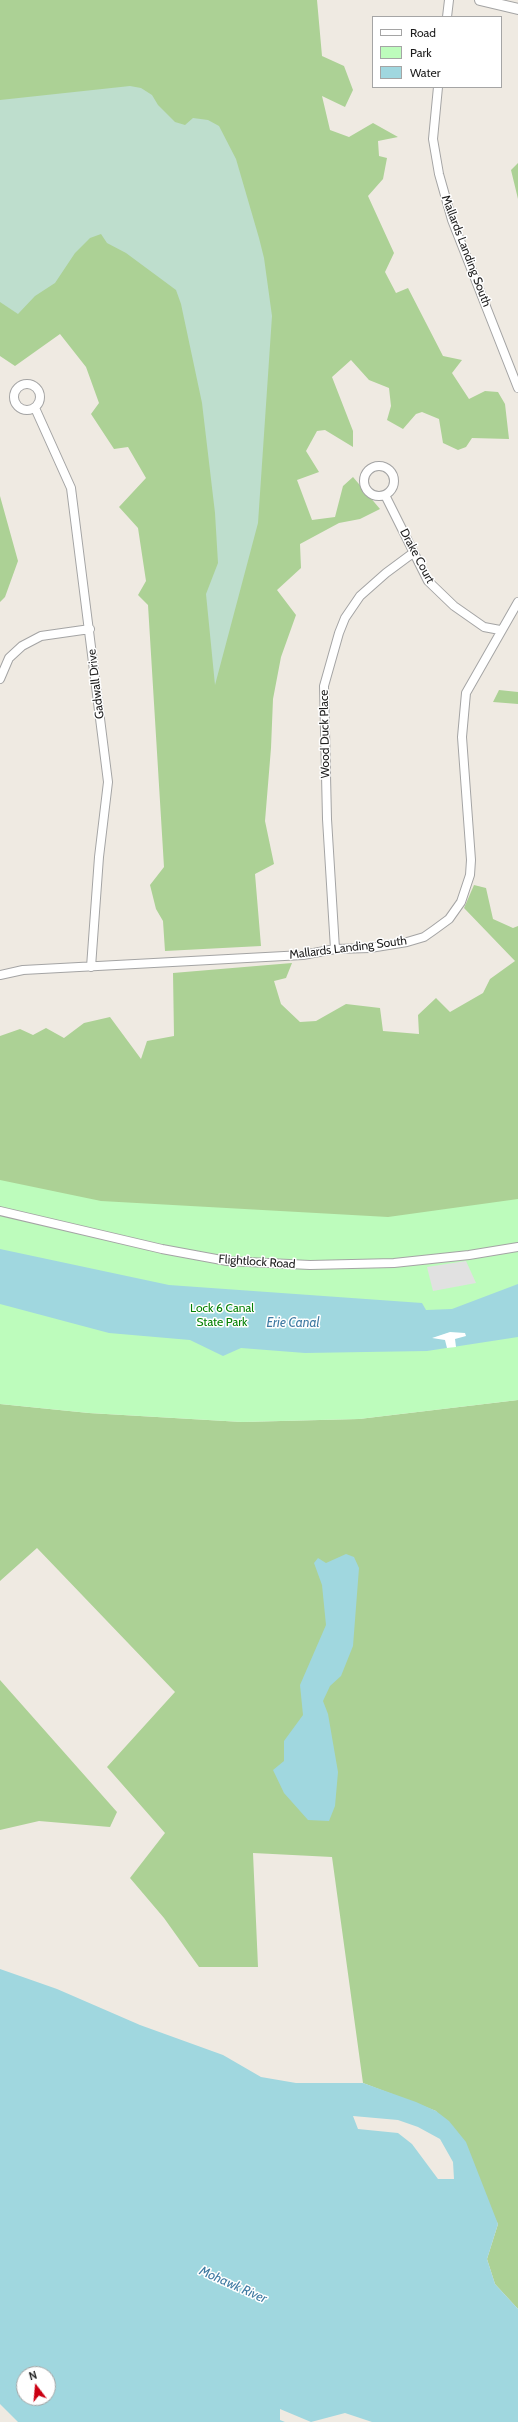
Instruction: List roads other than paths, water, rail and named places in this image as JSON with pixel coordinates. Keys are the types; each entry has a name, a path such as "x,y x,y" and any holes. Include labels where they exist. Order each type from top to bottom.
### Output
{"street":[{"path":"447,16 449,0"},
{"path":"480,0 518,9"},
{"name":"Mallards Landing South","path":"438,88 433,139 439,174 452,220 518,388"},
{"name":"Gadwall Drive","path":"35,408 71,488 90,629 108,782 99,857 91,967"},
{"name":"Drake Court","path":"386,495 428,581 454,606 484,627 500,630"},
{"name":"Wood Duck Place","path":"335,949 327,811 324,686 339,633 345,618 360,596 386,572 413,553"},
{"name":"Mallards Landing South","path":"0,975 23,970 303,955 335,949 370,948 424,938 449,918 466,890 471,860 462,737 464,705 472,681 500,630 518,602"},
{"path":"0,679 9,658 22,646 41,636 90,629"},
{"name":"Flightlock Road","path":"0,1211 162,1249 227,1261 310,1265 394,1263 469,1255 518,1247"}],"water":[{"name":"Erie Canal","path":"0,1249 169,1285 422,1303 426,1310 452,1309 518,1284 518,1337 427,1351 305,1353 241,1348 223,1356 190,1340 109,1333 0,1304"},
{"path":"346,1554 354,1557 359,1568 353,1646 341,1676 330,1686 323,1701 328,1714 338,1772 335,1806 329,1821 308,1820 284,1793 273,1770 284,1761 284,1741 303,1715 300,1685 326,1625 322,1585 314,1563 318,1558 326,1563"},
{"name":"Mohawk River","path":"0,1969 57,1989 140,2025 223,2055 261,2077 296,2083 363,2083 416,2102 436,2111 449,2121 466,2142 498,2224 487,2259 495,2284 518,2309 518,2422 372,2422 345,2413 311,2422 280,2409 280,2420 285,2422 18,2422 0,2404","holes":["353,2116 398,2120 418,2127 440,2139 453,2162 454,2179 438,2179 412,2144 398,2133 358,2129"]}],"park label":[{"name":"Lock 6 Canal State Park","path":"222,1315"}]}
